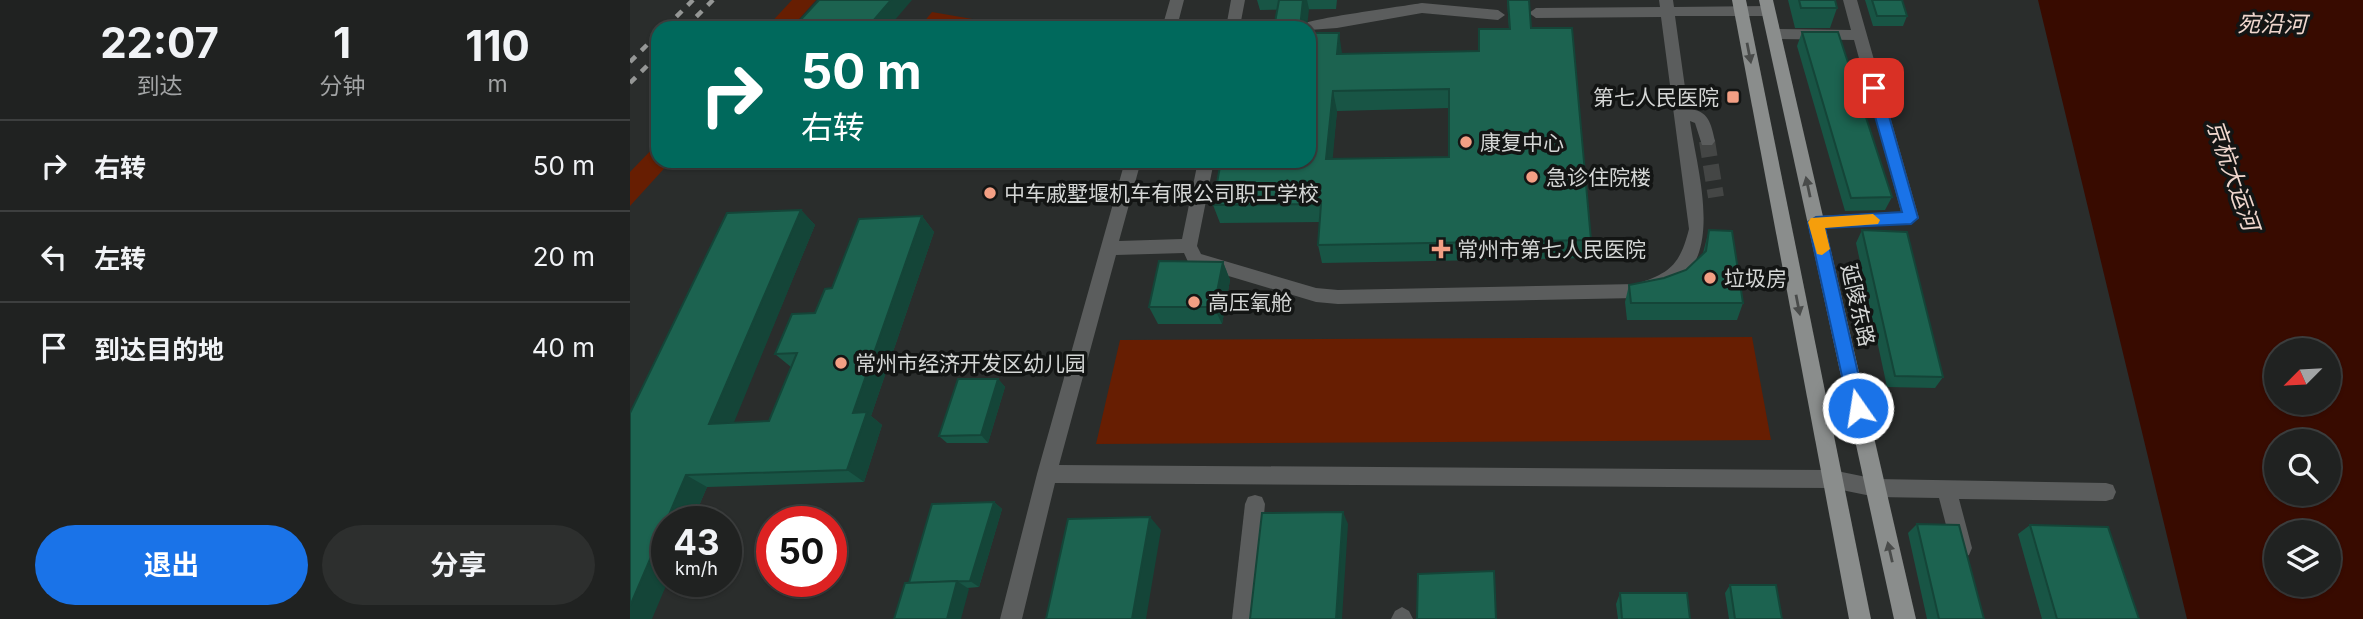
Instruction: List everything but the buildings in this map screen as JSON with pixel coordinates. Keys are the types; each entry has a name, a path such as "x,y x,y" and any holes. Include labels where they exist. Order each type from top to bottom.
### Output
{"main road":[{"name":"延陵东路","path":"1767,5 1905,619"},
{"path":"1740,6 1860,619"}],"street":[{"path":"1171,21 1177,0"},
{"path":"1234,21 1238,0"},
{"path":"1816,222 1911,218 1850,0"},
{"path":"1536,13 1667,6 1767,5"},
{"path":"1205,168 1189,246 1195,259 1316,295 1636,292 1672,280 1690,259 1697,229 1667,6"},
{"path":"1316,24 1337,23 1422,8 1498,15"},
{"path":"1774,34 1860,35"},
{"path":"1682,115 1695,115 1702,120 1707,141"},
{"path":"1011,619 1047,474 1131,168"},
{"path":"1110,248 1189,246"},
{"path":"1047,474 1832,479 1876,488 2106,492"},
{"path":"1946,488 1967,567"},
{"path":"1243,619 1255,504"}],"shaded area":[{"path":"792,0 816,0 797,21 772,21"},
{"path":"932,12 984,21 925,21"},
{"path":"651,150 651,168 665,168 630,206 630,172"},
{"path":"1752,337 1771,440 1096,444 1120,340"}],"water":[{"path":"2038,0 2363,0 2363,619 2187,619"}],"tunnel":[{"path":"1707,141 1716,197"}],"railway":[{"path":"672,21 693,0"},
{"path":"692,21 713,0"},
{"path":"630,62 651,41"},
{"path":"630,83 651,62"}],"slow traffic":[{"path":"1822,249 1816,222 1873,220"}],"place":[{"name":"第七人民医院","path":"1733,97"},
{"name":"康复中心","path":"1466,142"},
{"name":"急诊住院楼","path":"1532,177"},
{"name":"中车戚墅堰机车有限公司职工学校","path":"990,193"},
{"name":"常州市第七人民医院","path":"1441,249"},
{"name":"垃圾房","path":"1710,278"},
{"name":"高压氧舱","path":"1194,302"},
{"name":"常州市经济开发区幼儿园","path":"841,363"}],"route":[{"path":"1858,408 1816,222 1911,218 1874,88"}],"water label":[{"name":"宛沿河","path":"2272,24"},
{"name":"京杭大运河","path":"2233,175"}]}
